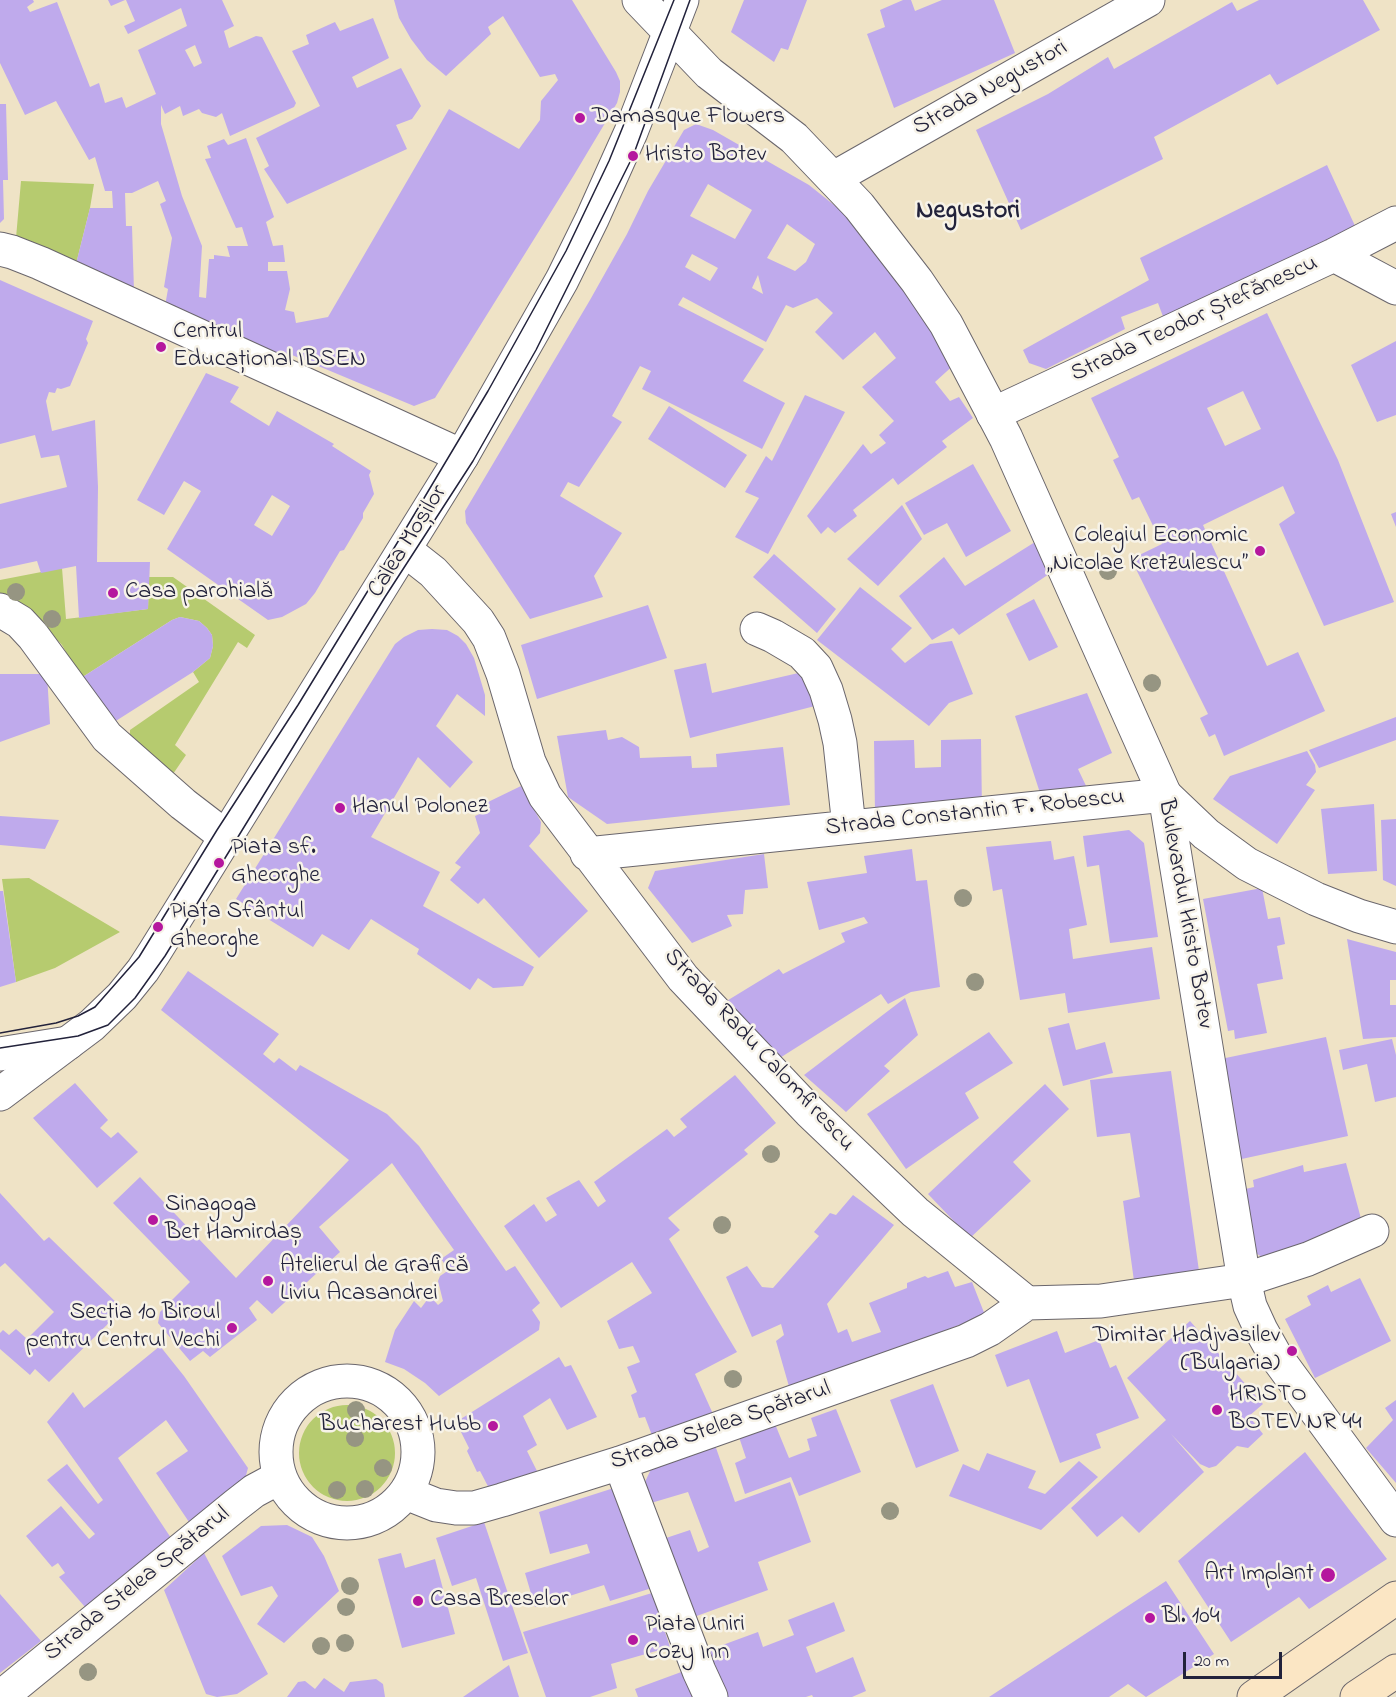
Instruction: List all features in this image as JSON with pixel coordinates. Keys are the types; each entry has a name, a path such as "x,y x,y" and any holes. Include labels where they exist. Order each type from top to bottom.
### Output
{"main road":[{"path":"1254,1697 1396,1598"},
{"path":"1357,1697 1396,1671"}],"street":[{"name":"Bulevardul Hristo Botev","path":"639,0 669,34 709,73 794,138 859,206 917,281 951,333 993,414 1166,795 1250,1306 1275,1355 1396,1521"},
{"name":"Calea Moșilor","path":"0,1094 105,1013 143,970 405,550 462,456 562,280 647,94 682,0"},
{"name":"Strada Negustori","path":"834,178 1148,0"},
{"name":"Strada Teodor Ștefănescu","path":"993,414 1334,255 1396,223"},
{"path":"0,249 40,263 462,456"},
{"path":"1334,255 1396,288"},
{"name":"Strada Radu Calomfirescu","path":"405,550 433,572 463,603 489,638 503,674 529,762 545,796 683,978 809,1111 915,1212 1027,1303"},
{"path":"0,610 20,622 33,636 107,737 183,804 226,837"},
{"path":"757,629 802,653 816,668 826,690 840,743 849,827"},
{"path":"1166,795 1206,834 1246,864 1316,899 1359,916 1396,927"},
{"name":"Strada Constantin F. Robescu","path":"587,854 1166,795"},
{"name":"Calea Moșilor","path":"0,1054 68,1043"},
{"path":"1027,1303 1101,1301 1244,1280 1308,1259 1372,1232"},
{"name":"Strada Stelea Spătarul","path":"406,1493 436,1505 474,1508 620,1463 966,1341 990,1329 1027,1303"},
{"path":"355,1382 375,1387 393,1398 406,1414 415,1433 418,1453 414,1474 406,1493 390,1509 371,1519 349,1524 327,1521 307,1511 291,1496 280,1477 275,1457 277,1436 285,1417 298,1401 315,1389 334,1383 355,1382"},
{"path":"620,1463 711,1697"},
{"name":"Strada Stelea Spătarul","path":"1,1697 236,1505 254,1491 280,1477"}],"green space":[{"path":"21,181 94,184 76,264 16,238"},
{"path":"62,568 66,619 148,609 149,577 173,577 255,635 247,648 238,642 175,745 186,755 173,774 130,737 130,730 199,682 193,672 210,658 213,646 212,635 199,621 180,617 81,678 62,645 42,624 0,598 0,580"},
{"path":"29,878 120,932 55,968 16,982 2,879"},
{"path":"347,1405 365,1409 381,1419 391,1435 395,1453 391,1471 381,1487 365,1497 347,1501 329,1497 313,1487 303,1471 299,1453 303,1435 313,1419 329,1409"}],"building":[{"path":"0,0 33,0 34,2 27,7 30,12 57,2 90,87 99,83 105,103 122,97 126,108 156,94 138,50 187,26 181,8 128,34 124,26 135,21 126,0 222,0 234,26 224,31 229,48 256,36 262,37 296,103 294,107 230,136 222,113 216,117 202,113 199,109 183,116 180,106 165,114 161,105 161,124 182,196 202,246 199,297 206,298 209,259 214,259 214,255 230,257 227,246 248,246 242,227 236,228 205,159 211,158 207,146 224,139 228,145 246,138 274,217 266,222 273,246 283,245 285,262 268,262 268,271 287,271 290,289 285,310 294,312 296,323 328,317 449,109 519,149 540,120 541,101 558,80 555,74 540,77 503,16 488,27 491,34 446,76 427,60 411,39 399,18 394,0 572,0 616,72 620,81 620,92 617,103 574,175 435,398 414,406 292,355 289,362 165,306 168,289 164,287 172,238 160,204 166,201 158,181 132,193 125,193 126,226 132,226 134,291 76,264 90,208 113,208 112,191 105,191 95,157 89,160 56,101 25,115 0,63","holes":["195,45 202,63 194,67 185,50"]},
{"path":"108,0 125,0 111,6"},
{"path":"744,0 807,0 788,50 781,48 774,62 731,32"},
{"path":"903,0 911,0 915,11 942,0 994,0 1015,53 894,108 867,34 885,27 880,10"},
{"path":"1259,0 1363,0 1380,30 1277,85 1270,74 1154,137 1163,159 1021,230 976,130 1048,94 1108,57 1114,69 1232,2 1237,11"},
{"path":"373,18 389,58 352,77 357,88 401,68 421,106 412,119 396,125 407,149 287,204 264,169 269,166 256,138 320,106 292,51 309,44 306,35 335,22 340,31"},
{"path":"0,104 6,104 8,180 3,180 4,219 0,223"},
{"path":"696,124 713,130 809,185 854,221 957,362 935,382 950,401 959,397 973,418 942,441 947,447 898,485 893,478 853,510 857,516 835,533 828,527 821,534 807,516 863,444 871,454 886,443 879,435 894,421 862,387 896,358 875,332 843,360 815,332 833,313 817,298 793,308 786,305 766,342 683,297 678,305 764,349 743,381 785,403 762,449 642,389 651,371 640,366 612,416 622,422 579,487 568,482 560,496 622,533 594,576 603,597 530,619 466,523 465,511 590,300 648,191 684,130","holes":["708,184 752,210 735,239 690,216","787,224 815,244 806,262 795,271 767,258","692,254 718,268 710,281 685,267","758,275 763,294 752,288"]},
{"path":"1327,165 1356,228 1165,322 1158,303 1121,317 1125,329 1046,369 1029,363 1023,350 1149,280 1140,258"},
{"path":"0,280 93,321 86,339 88,343 70,386 57,388 55,393 49,392 46,401 52,431 95,420 98,487 97,562 150,562 148,609 79,618 76,566 41,573 37,561 0,569 0,504 67,487 59,455 41,458 35,435 0,444"},
{"path":"1267,313 1338,460 1394,602 1324,626 1279,524 1295,513 1283,486 1203,525 1267,666 1298,652 1325,711 1224,756 1215,734 1209,737 1200,718 1208,714 1131,559 1162,544 1139,497 1132,500 1113,460 1119,457 1091,398","holes":["1243,391 1261,429 1225,446 1207,408"]},
{"path":"1396,341 1396,415 1377,422 1351,365"},
{"path":"206,373 239,387 230,402 269,426 277,411 334,444 332,446 371,471 369,475 374,494 344,550 340,551 306,604 282,617 268,620 167,549 201,491 184,481 164,515 137,500","holes":["272,495 290,506 272,536 254,525"]},
{"path":"805,395 845,412 768,554 735,537 759,498 745,492 766,456 772,461"},
{"path":"669,406 747,455 725,488 648,439"},
{"path":"973,464 1011,531 966,557 947,523 924,535 905,503"},
{"path":"902,505 922,539 878,586 847,559"},
{"path":"1396,512 1396,527 1391,514"},
{"path":"1035,542 1052,572 959,635 953,628 932,640 899,596 944,557 965,586"},
{"path":"774,554 836,609 817,633 753,577"},
{"path":"860,587 912,628 891,649 905,663 930,644 952,641 973,694 949,703 929,726 817,640"},
{"path":"1034,599 1058,647 1029,661 1006,614"},
{"path":"648,605 667,658 537,699 521,645"},
{"path":"180,617 199,621 207,628 212,635 213,646 210,658 193,672 111,724 81,678"},
{"path":"418,630 447,630 458,636 474,658 485,695 485,716 457,694 436,726 473,762 450,788 418,757 371,837 440,872 423,906 534,967 523,986 493,988 478,978 470,990 417,954 419,949 371,919 349,950 322,934 313,947 236,899 395,644"},
{"path":"706,663 712,693 807,671 815,706 690,738 674,670"},
{"path":"0,674 47,674 50,724 0,742"},
{"path":"1087,693 1112,753 1078,769 1088,790 1041,796 1015,716"},
{"path":"1396,717 1396,740 1319,768 1309,750"},
{"path":"606,730 608,740 622,737 639,747 640,758 691,756 692,768 717,767 716,754 783,747 790,805 607,824 568,797 557,736"},
{"path":"981,739 982,812 875,814 874,741 914,740 915,768 941,767 941,740"},
{"path":"1307,751 1315,765 1316,772 1306,785 1315,790 1277,844 1213,799 1230,776"},
{"path":"521,786 541,822 540,833 529,846 588,911 539,958 484,898 478,904 450,880 461,867 455,863 480,833 475,816 489,810 486,803"},
{"path":"1374,804 1377,871 1328,874 1321,809"},
{"path":"0,816 59,820 45,849 0,845"},
{"path":"1396,819 1396,886 1383,880 1381,820"},
{"path":"1129,830 1144,843 1158,937 1110,943 1099,865 1087,867 1083,836"},
{"path":"1051,841 1054,860 1074,856 1087,925 1069,929 1073,959 1152,947 1160,999 1068,1013 1065,993 1020,1000 1002,889 993,891 986,847"},
{"path":"912,849 916,881 927,880 940,987 911,992 888,1004 881,994 775,1061 725,1002 779,969 783,974 845,942 841,933 868,923 864,917 819,930 807,882 867,873 864,856"},
{"path":"764,854 768,888 745,890 743,914 727,915 732,926 692,943 648,888 655,871"},
{"path":"1262,888 1268,919 1280,917 1285,944 1277,946 1283,979 1257,984 1267,1033 1235,1039 1234,1030 1228,1031 1203,899"},
{"path":"0,891 3,891 16,982 0,987"},
{"path":"1347,939 1396,952 1396,980 1390,980 1390,1005 1396,1005 1396,1037 1363,1039"},
{"path":"188,971 279,1034 263,1054 274,1063 279,1058 296,1071 300,1065 387,1114 419,1146 506,1271 515,1266 540,1303 532,1310 540,1322 539,1330 439,1396 404,1369 385,1362 395,1330 414,1301 421,1308 430,1296 438,1305 443,1301 438,1281 440,1276 449,1270 441,1259 454,1250 392,1163 319,1227 340,1252 272,1314 257,1300 249,1308 257,1320 210,1357 203,1351 190,1361 158,1323 160,1312 190,1282 113,1203 140,1177 236,1278 349,1160 161,1010"},
{"path":"905,998 918,1035 884,1066 890,1071 846,1112 804,1075"},
{"path":"1069,1023 1076,1050 1105,1042 1113,1073 1063,1086 1048,1028"},
{"path":"989,1032 1013,1063 965,1093 979,1118 906,1169 867,1114"},
{"path":"1326,1037 1348,1136 1237,1160 1216,1060"},
{"path":"1392,1039 1396,1055 1396,1097 1375,1102 1367,1064 1343,1070 1339,1050"},
{"path":"1171,1071 1199,1271 1134,1281 1123,1201 1140,1197 1130,1133 1097,1137 1090,1080"},
{"path":"735,1075 776,1123 744,1150 748,1154 668,1218 680,1230 669,1239 737,1352 695,1374 713,1414 653,1438 645,1417 639,1418 631,1395 637,1392 627,1367 640,1362 633,1346 619,1349 607,1321 652,1293 632,1262 561,1308 504,1226 534,1204 546,1222 557,1215 546,1198 579,1180 598,1207 606,1201 594,1182 667,1129 674,1137 687,1127 680,1119"},
{"path":"75,1083 108,1120 100,1128 111,1138 118,1132 138,1152 97,1188 33,1118"},
{"path":"1045,1084 1069,1109 1013,1162 1031,1181 970,1238 928,1194"},
{"path":"1346,1163 1363,1226 1269,1261 1252,1251 1241,1190 1254,1187 1253,1180 1303,1165 1304,1172"},
{"path":"0,1193 44,1241 49,1237 123,1309 49,1382 35,1369 30,1375 0,1349 0,1333 3,1330 9,1335 16,1329 27,1339 54,1312 5,1263 0,1267"},
{"path":"853,1195 894,1225 827,1304 838,1333 847,1329 852,1342 881,1332 869,1303 907,1288 907,1283 948,1271 955,1287 972,1282 985,1315 790,1390 776,1341 784,1335 781,1324 752,1337 726,1277 747,1266 762,1287 773,1288 819,1236 814,1232 830,1213 836,1215"},
{"path":"1360,1278 1391,1341 1315,1378 1285,1319 1311,1305 1307,1296 1328,1285 1331,1292"},
{"path":"1190,1321 1263,1404 1249,1416 1263,1434 1248,1448 1237,1446 1216,1466 1209,1468 1200,1464 1171,1434 1204,1472 1139,1533 1122,1516 1097,1537 1071,1508 1166,1420 1127,1378"},
{"path":"1057,1331 1065,1353 1099,1340 1110,1368 1116,1365 1139,1418 1096,1434 1101,1448 1060,1463 1029,1379 1007,1387 995,1355"},
{"path":"160,1346 184,1376 248,1468 245,1479 189,1522 156,1473 188,1451 166,1420 118,1458 171,1538 85,1607 59,1577 65,1573 58,1563 52,1567 26,1536 61,1506 89,1539 95,1534 47,1480 67,1464 98,1504 103,1500 47,1422 73,1392 84,1408"},
{"name":"Bucharest Hubb","path":"559,1357 565,1367 571,1365 597,1417 567,1430 550,1398 523,1416 537,1445 527,1451 540,1477 492,1494 480,1471 477,1472 467,1451 469,1448 456,1422"},
{"path":"933,1384 959,1451 916,1468 890,1400"},
{"path":"1396,1400 1396,1483 1366,1448 1393,1420 1385,1408"},
{"path":"836,1409 861,1472 799,1496 791,1477 745,1494 735,1463 746,1458 739,1437 775,1424 789,1458 810,1450 807,1439 817,1436 811,1418"},
{"path":"715,1445 735,1502 790,1482 811,1542 758,1562 768,1590 694,1617 663,1539 690,1530 698,1552 709,1547 688,1492 651,1503 645,1482 652,1467"},
{"path":"1305,1452 1387,1559 1309,1609 1299,1597 1231,1642 1178,1561"},
{"path":"987,1453 1036,1471 1028,1488 1045,1494 1079,1461 1098,1477 1041,1530 949,1496 963,1464 979,1471"},
{"path":"617,1487 652,1588 610,1601 604,1585 535,1607 525,1573 590,1553 587,1544 550,1554 539,1512"},
{"path":"484,1522 528,1653 503,1661 476,1578 452,1586 436,1538"},
{"path":"287,1525 312,1537 324,1556 339,1591 284,1643 257,1624 278,1596 272,1586 241,1596 222,1556 261,1526"},
{"path":"204,1553 268,1674 237,1694 217,1697 206,1694 164,1590"},
{"name":"Casa Breselor","path":"401,1553 405,1568 435,1559 455,1634 402,1648 378,1559"},
{"name":"Bl. 104","path":"1166,1581 1214,1654 1146,1697 1128,1684 1109,1697 989,1697"},
{"path":"652,1593 670,1647 611,1664 617,1688 590,1697 546,1697 523,1632"},
{"path":"0,1594 41,1641 0,1673"},
{"path":"834,1602 845,1631 806,1647 816,1673 853,1657 866,1691 852,1697 813,1697 812,1695 806,1697 725,1697 709,1650 758,1632 763,1647 794,1635 788,1620"},
{"path":"509,1665 519,1697 463,1697"},
{"path":"684,1671 695,1697 638,1697 635,1689"},
{"path":"324,1678 344,1692 350,1682 376,1679 383,1684 385,1697 287,1697 298,1682 305,1681 315,1689"}],"tram line":[{"path":"0,1033 56,1023 78,1016 95,1007 139,957 217,830 298,705 488,391 566,251 609,161 674,0"},
{"path":"0,1048 78,1036 108,1025 135,998 165,956 385,597 473,461 536,350 633,156 690,0"}],"place":[{"name":"Damasque Flowers","path":"580,118"},
{"name":"Hristo Botev","path":"633,156"},
{"name":"Centrul Educațional IBSEN","path":"161,347"},
{"name":"Colegiul Economic „Nicolae Kretzulescu”","path":"1260,551"},
{"name":"Casa parohială","path":"113,593"},
{"name":"Hanul Polonez","path":"340,808"},
{"name":"Piata sf. Gheorghe","path":"219,863"},
{"name":"Piața Sfântul Gheorghe","path":"158,927"},
{"name":"Sinagoga Bet Hamirdaș","path":"153,1220"},
{"name":"Atelierul de Grafică Liviu Acasandrei","path":"268,1281"},
{"name":"Secția 10 Biroul pentru Centrul Vechi","path":"232,1328"},
{"name":"Dimitar Hadjvasilev (Bulgaria)","path":"1292,1351"},
{"name":"HRISTO BOTEV NR 44","path":"1217,1410"},
{"name":"Bucharest Hubb","path":"493,1426"},
{"name":"Art Implant","path":"1328,1575"},
{"name":"Casa Breselor","path":"418,1601"},
{"name":"Bl. 104","path":"1150,1618"},
{"name":"Piata Uniri Cozy Inn","path":"633,1640"}],"district":[{"name":"Negustori","path":"968,213"}]}
